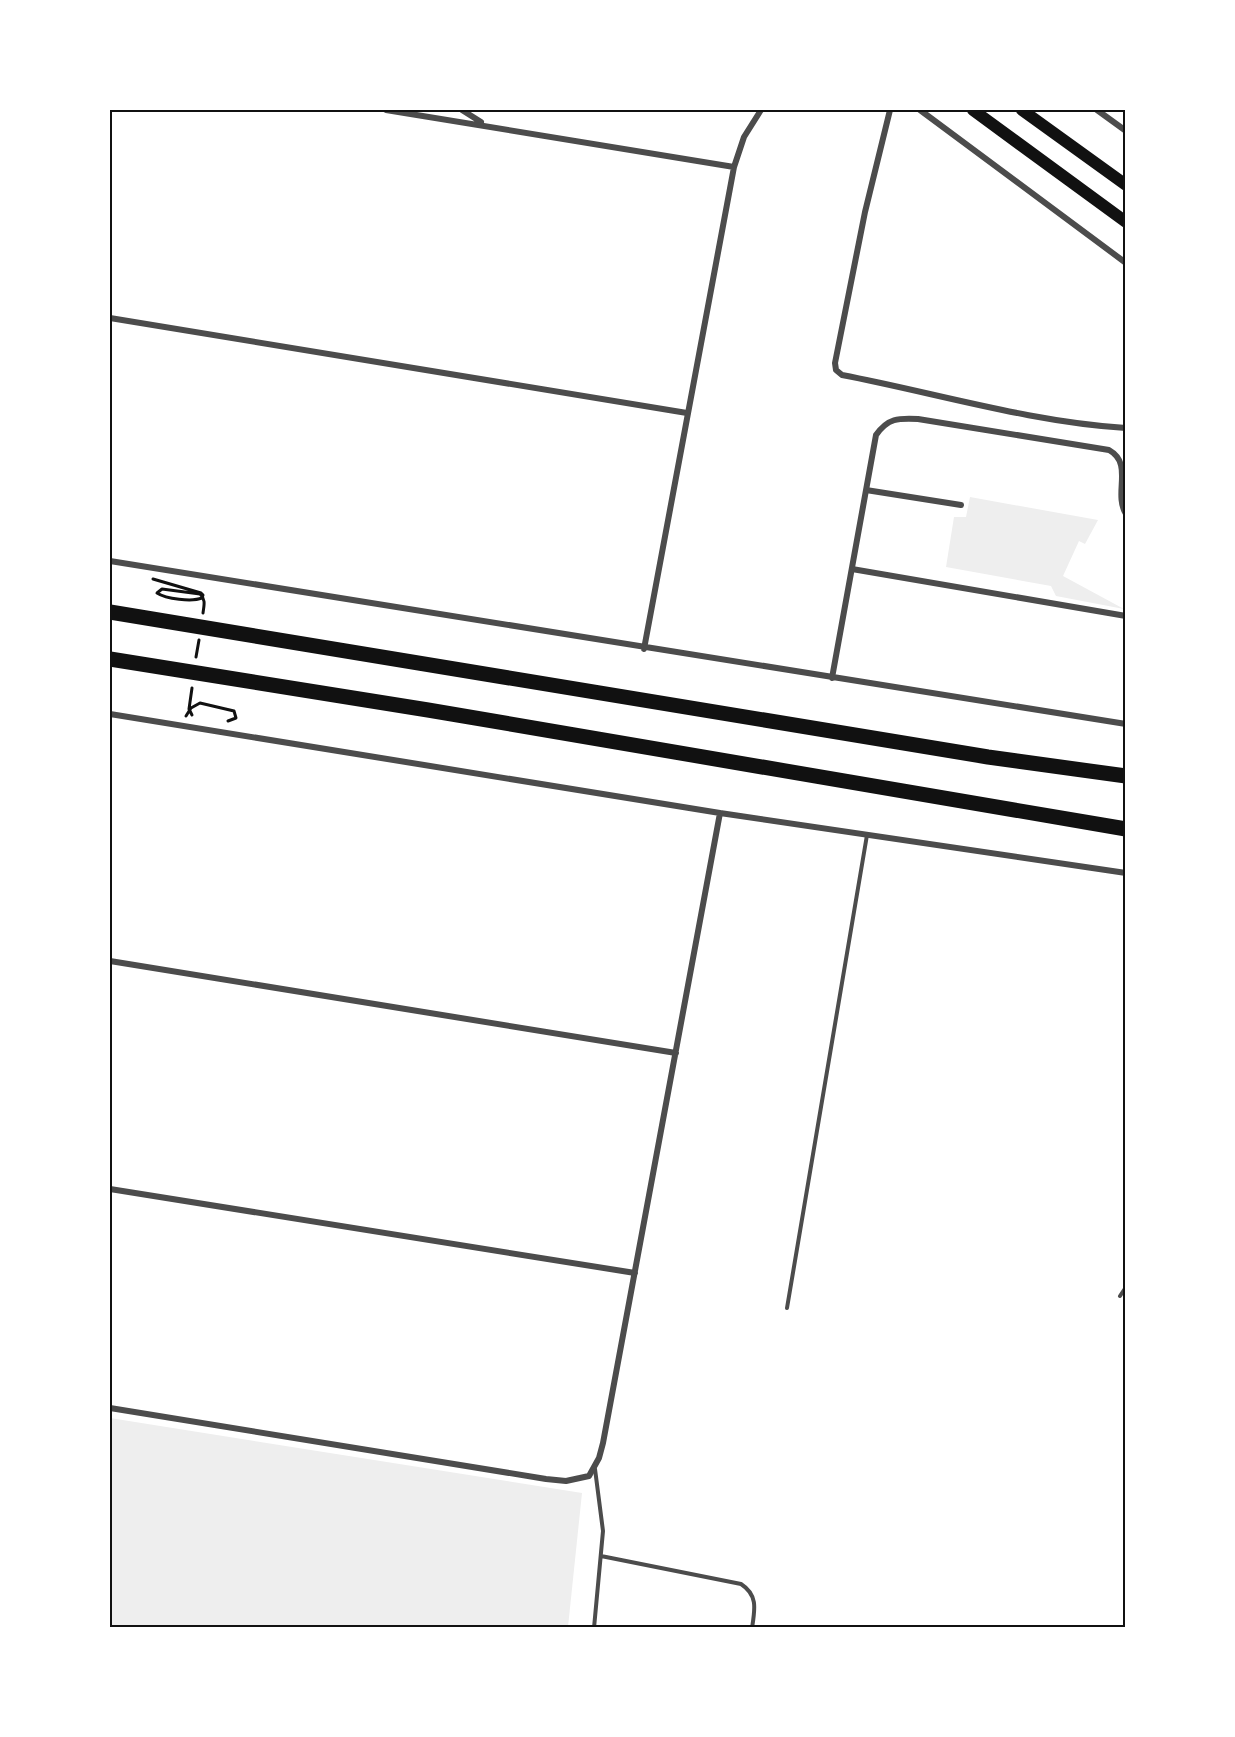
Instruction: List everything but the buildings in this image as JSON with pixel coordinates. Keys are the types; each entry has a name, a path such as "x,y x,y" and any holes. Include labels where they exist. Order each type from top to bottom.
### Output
{"highway":[{"path":"110,612 999,759 1125,776"},
{"path":"110,659 428,710 1125,829"}],"main road":[{"path":"973,110 1125,222"},
{"path":"1022,110 1125,185"}],"street":[{"path":"386,110 484,124 734,167"},
{"path":"462,110 484,124"},
{"path":"644,649 734,167 744,137 761,110"},
{"path":"890,110 862,224 835,363 836,370 842,375 1019,412 1076,423 1125,428"},
{"path":"920,110 1125,263"},
{"path":"1096,110 1125,131"},
{"path":"110,318 687,412"},
{"path":"832,678 876,435 884,424 895,418 918,419 1109,450 1119,458 1122,467 1120,490 1125,514"},
{"path":"866,490 962,505"},
{"path":"110,561 644,649 1125,724"},
{"path":"852,569 1125,616"},
{"path":"110,714 720,813 1125,873"},
{"path":"110,1408 546,1479 581,1479 595,1468 603,1443 720,813"},
{"path":"110,961 676,1053"},
{"path":"110,1189 635,1273"}],"lane":[{"path":"787,1308 867,835"},
{"path":"1120,1296 1125,1287"},
{"path":"594,1628 602,1556 602,1513 595,1468"},
{"path":"602,1556 741,1584 750,1590 754,1599 752,1628"}],"path":[{"path":"159,583 203,595 200,600 196,600 162,596 157,593 162,589 200,594 205,602 201,623"},
{"path":"195,666 200,634"},
{"path":"192,687 189,709 194,716"},
{"path":"183,726 191,708 200,703 229,709 237,715 230,722 221,720"}],"shaded area":[{"path":"970,497 1098,520 1085,544 1079,541 1063,576 1124,609 1056,596 1051,586 946,567 954,517 966,517"},
{"path":"110,1418 582,1493 568,1627 110,1627"}]}
